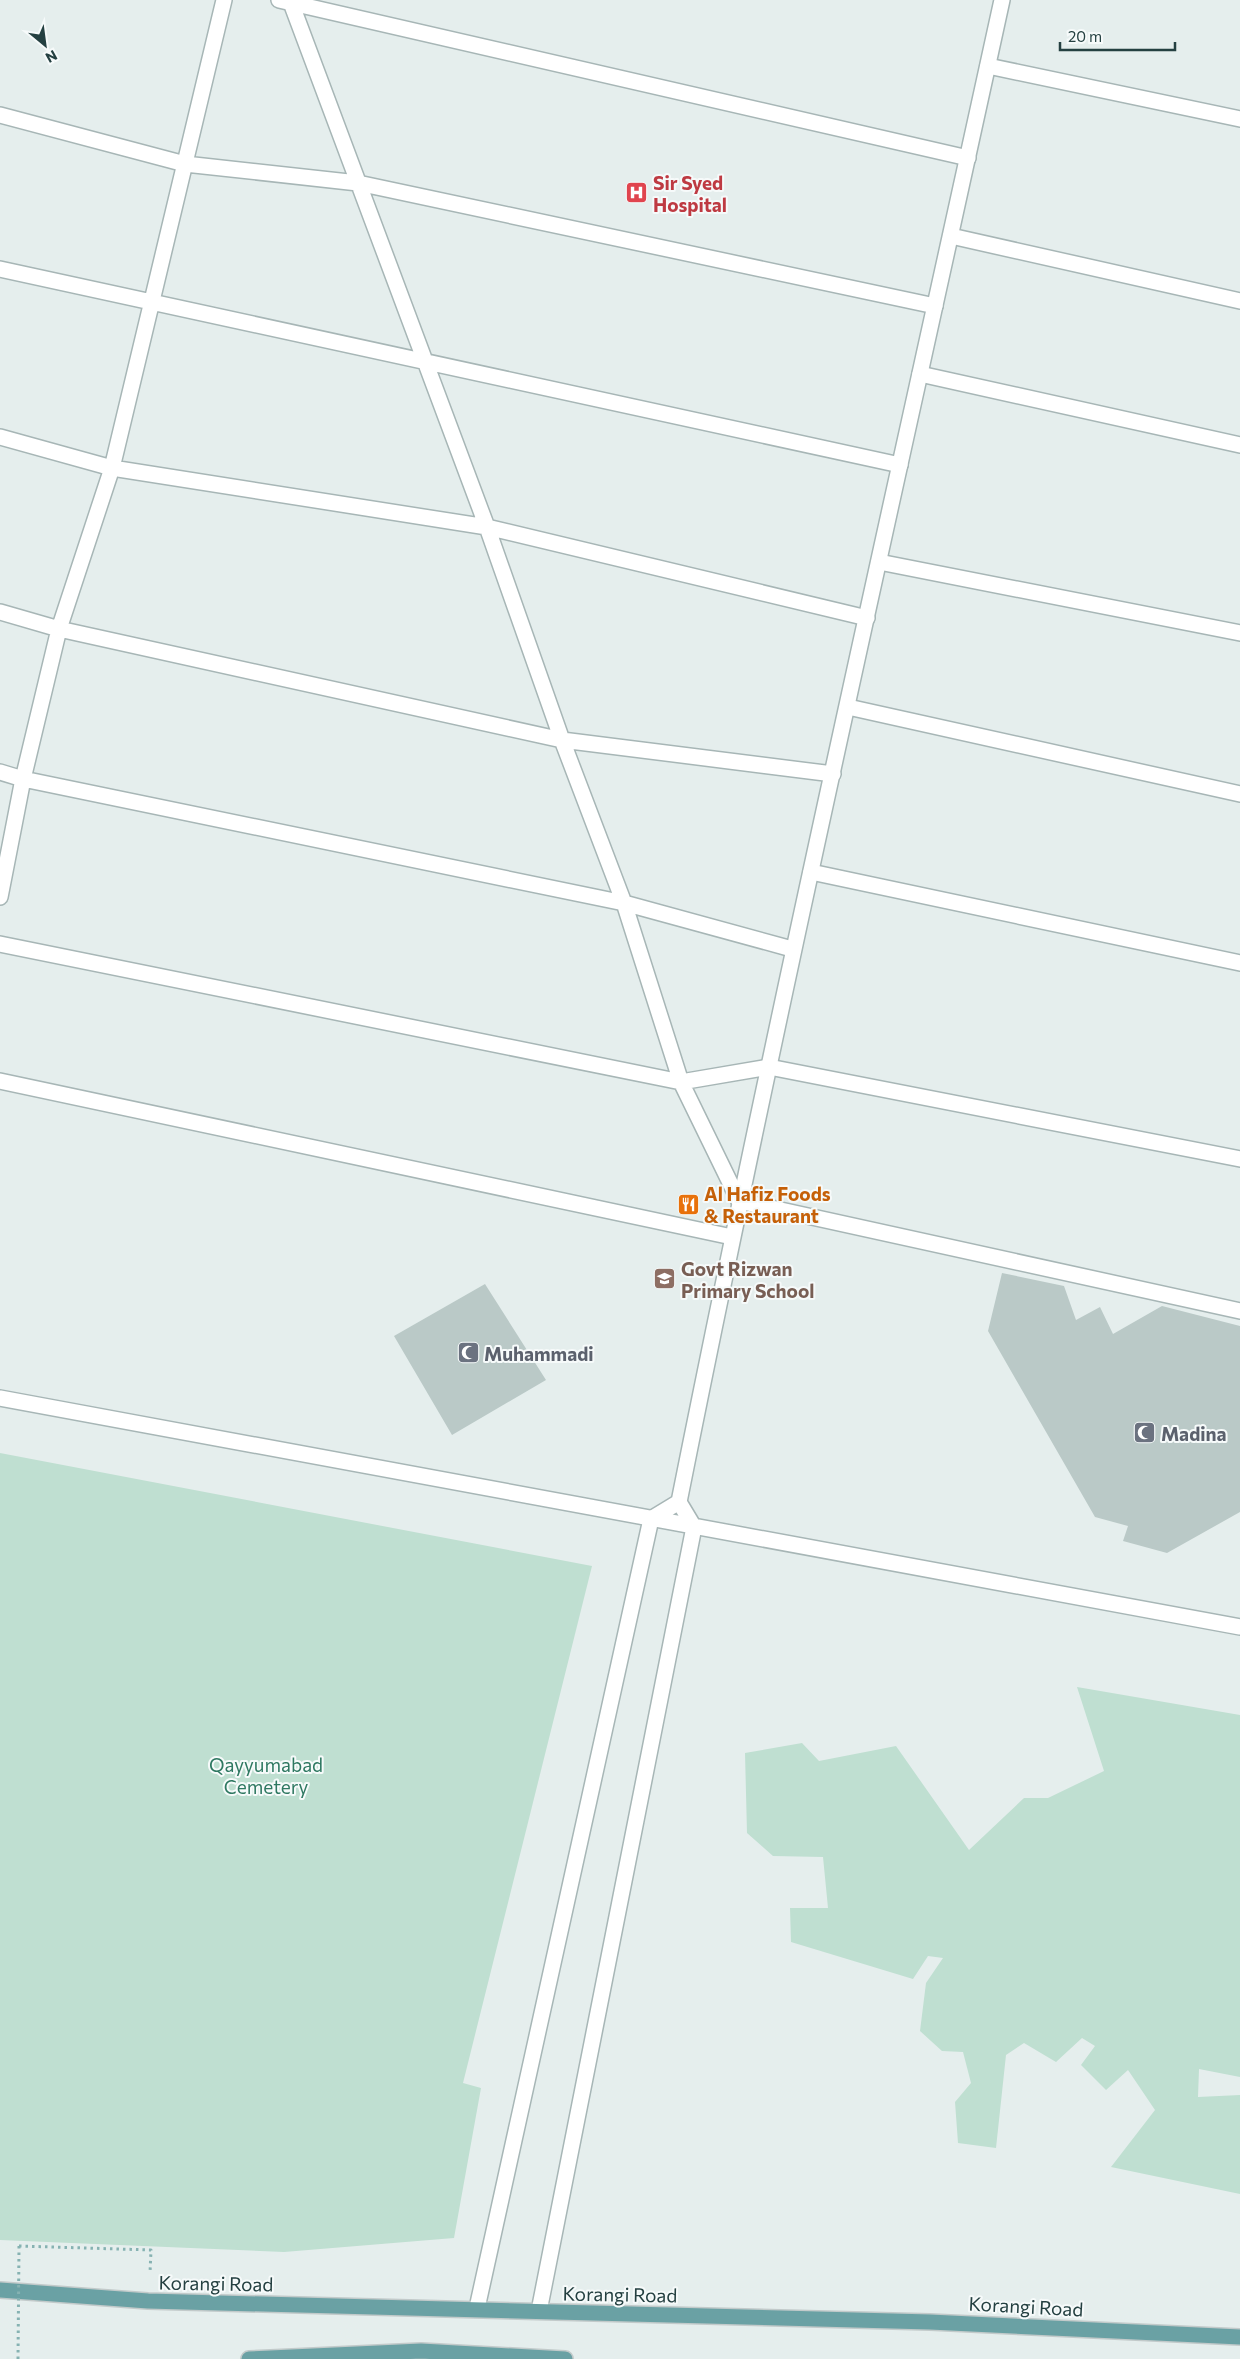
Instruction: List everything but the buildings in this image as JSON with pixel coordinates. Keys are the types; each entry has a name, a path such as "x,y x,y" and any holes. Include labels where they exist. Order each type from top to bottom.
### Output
{"main road":[{"name":"Korangi Road","path":"0,2290 148,2301 477,2308 930,2322 1240,2337"},
{"path":"250,2359 421,2351 565,2359"}],"street":[{"path":"0,896 23,779 59,629 112,468 224,0"},
{"path":"539,2311 694,1527 679,1502 739,1200 769,1067 792,949 848,707 1001,0"},
{"path":"286,1 968,158"},
{"path":"286,1 358,183 487,527 562,740 624,903 681,1082 739,1200"},
{"path":"988,66 1240,119"},
{"path":"0,115 185,164 358,183 935,306"},
{"path":"951,236 1240,301"},
{"path":"0,269 900,465"},
{"path":"920,374 1240,445"},
{"path":"0,437 112,468 487,527 867,618"},
{"path":"879,562 1240,633"},
{"path":"0,612 59,629 562,740 833,774"},
{"path":"848,707 1240,794"},
{"path":"0,772 23,779 624,903 792,949"},
{"path":"811,872 1240,963"},
{"path":"0,944 681,1082 769,1067 1240,1159"},
{"path":"0,1081 732,1238"},
{"path":"739,1200 1240,1310"},
{"path":"0,1398 1240,1626"},
{"path":"477,2308 651,1519 679,1502"}],"path":[{"path":"18,2359 19,2246 151,2250"}],"green space":[{"name":"Qayyumabad Cemetery","path":"0,1453 592,1566 463,2083 481,2088 454,2238 284,2252 0,2240"},
{"path":"1077,1687 1240,1715 1240,2077 1199,2069 1198,2097 1240,2095 1240,2194 1111,2167 1155,2110 1128,2070 1106,2090 1081,2065 1095,2046 1082,2038 1056,2062 1024,2043 1006,2055 996,2148 958,2143 955,2102 971,2083 963,2052 942,2051 920,2031 926,1983 943,1958 928,1956 913,1979 791,1942 790,1908 828,1908 823,1857 773,1856 747,1833 745,1753 802,1743 819,1761 896,1746 969,1850 1024,1798 1048,1798 1104,1771"}],"place":[{"name":"Sir Syed Hospital","path":"637,193"},
{"name":"Al Hafiz Foods & Restaurant","path":"688,1204"},
{"name":"Govt Rizwan Primary School","path":"665,1279"},
{"name":"Muhammadi","path":"468,1353"},
{"name":"Madina","path":"1145,1433"}]}
